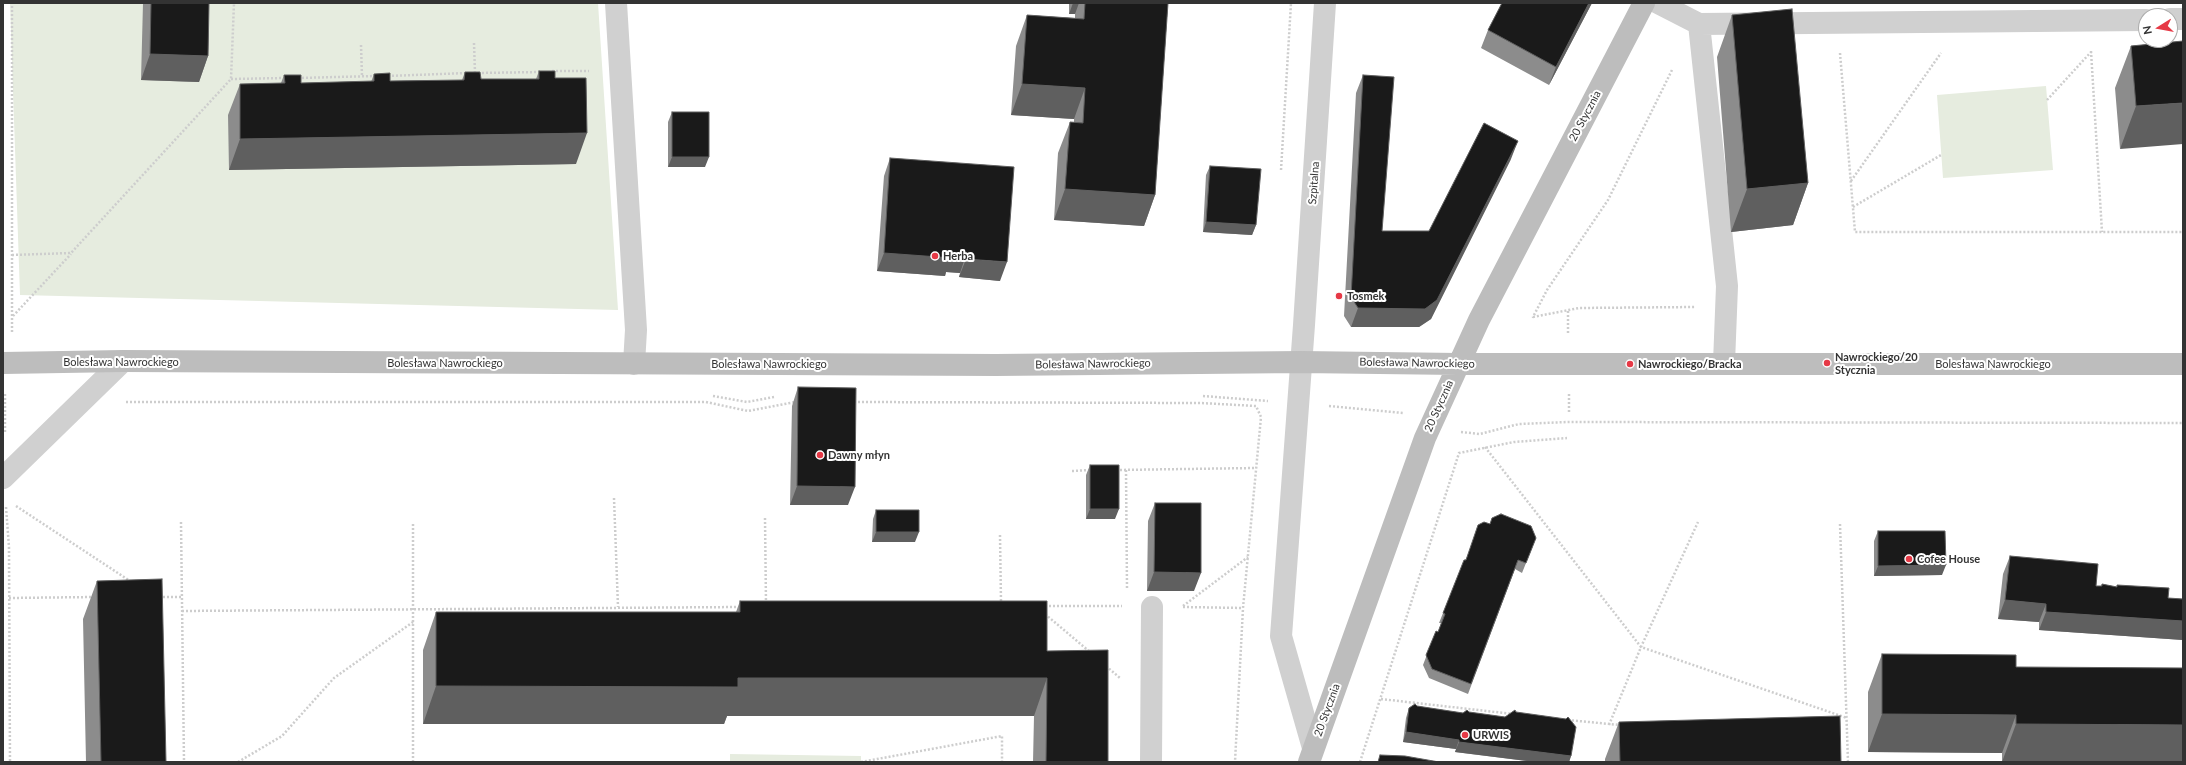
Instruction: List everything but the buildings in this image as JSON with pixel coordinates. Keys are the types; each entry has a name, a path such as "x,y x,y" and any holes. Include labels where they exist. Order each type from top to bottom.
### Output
{"street":[{"path":"616,3 636,330 634,364"},
{"name":"Szpitalna","path":"1311,755 1281,636 1326,3"},
{"name":"20 Stycznia","path":"1311,755 1432,423 1458,364 1478,320 1644,3"},
{"path":"1658,3 1699,24 2138,20"},
{"path":"1699,24 1726,270 1727,286 1724,363"},
{"path":"3,478 123,361"},
{"name":"Bolesława Nawrockiego","path":"3,363 123,361 1049,365 1301,362 1458,364 2183,364"},
{"path":"1151,762 1152,607"}],"path":[{"path":"12,3 12,333"},
{"path":"13,317 231,79 234,3"},
{"path":"1281,175 1291,3"},
{"path":"2090,20 2102,232"},
{"path":"1851,182 1964,21"},
{"path":"1838,22 1855,232 2183,232"},
{"path":"474,43 475,73"},
{"path":"361,45 362,76"},
{"path":"2047,100 2091,51"},
{"path":"1674,65 1608,200 1547,290 1533,317 1579,308 1725,307"},
{"path":"384,76 621,70"},
{"path":"231,79 377,76"},
{"path":"1852,207 1941,154"},
{"path":"12,255 71,254"},
{"path":"1568,311 1568,333"},
{"path":"1569,391 1569,414"},
{"path":"5,393 5,438"},
{"path":"1259,400 1397,411 1458,431 1480,434 1519,424 1568,422 2183,423"},
{"path":"122,402 706,402 748,411 800,402"},
{"path":"847,402 1201,403 1256,406 1260,417 1242,608 1234,762"},
{"path":"1360,762 1459,452 1514,442 1567,438"},
{"path":"1485,447 1641,647 1847,718"},
{"path":"1110,470 1256,468"},
{"path":"1072,471 1095,470"},
{"path":"1126,470 1128,606"},
{"path":"614,498 618,607"},
{"path":"12,503 134,584"},
{"path":"6,506 9,598 10,762"},
{"path":"758,607 766,607 765,518"},
{"path":"181,522 184,762"},
{"path":"1609,725 1641,647 1698,522"},
{"path":"413,524 413,762"},
{"path":"1840,524 1848,762"},
{"path":"1000,535 1001,605"},
{"path":"1242,608 1182,607 1248,557"},
{"path":"9,598 100,597"},
{"path":"154,597 182,597"},
{"path":"1043,606 1152,607"},
{"path":"182,611 413,608 743,607"},
{"path":"1041,611 1093,656"},
{"path":"238,762 282,736 334,678 413,622"},
{"path":"1105,666 1151,706"},
{"path":"1380,699 1514,714"},
{"path":"1831,718 1847,718"},
{"path":"1562,720 1609,725 1624,724"},
{"path":"861,762 1002,736 1002,762"}],"shaded area":[{"path":"10,3 598,3 618,310 20,295"},
{"path":"2046,86 2053,170 1943,178 1937,95"},
{"path":"730,754 861,756 861,762 730,762"}],"place":[{"name":"Herba","path":"935,256"},
{"name":"Tosmek","path":"1339,296"},
{"name":"Nawrockiego/20 Stycznia","path":"1827,363"},
{"name":"Nawrockiego/Bracka","path":"1630,364"},
{"name":"Dawny młyn","path":"820,455"},
{"name":"Cofee House","path":"1909,559"},
{"name":"URWIS","path":"1465,735"}]}
